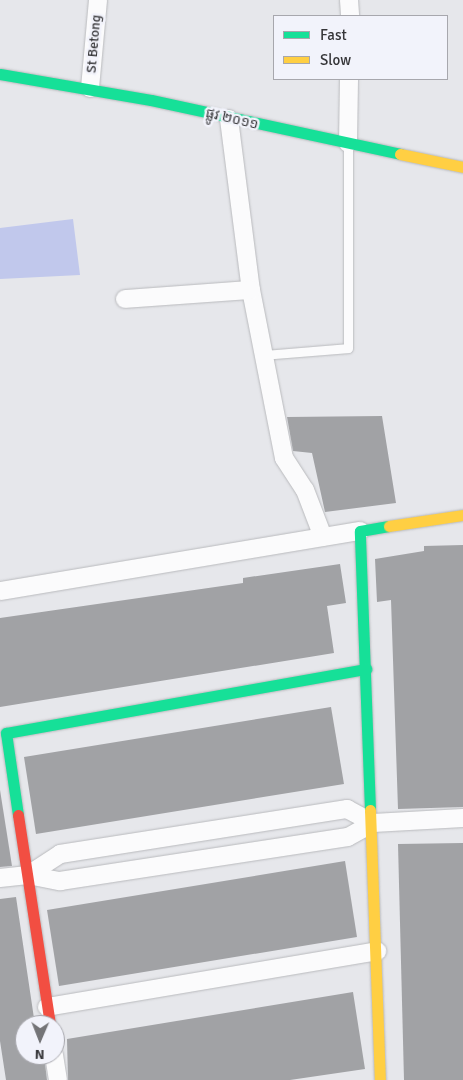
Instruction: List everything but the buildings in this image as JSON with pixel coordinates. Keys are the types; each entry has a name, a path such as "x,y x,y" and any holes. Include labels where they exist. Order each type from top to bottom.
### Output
{"street":[{"name":"St Betong","path":"90,88 98,0"},
{"path":"349,0 350,15"},
{"name":"ផ្លូវ ២០១១","path":"0,74 90,88 229,119 463,167"},
{"path":"348,143 349,80"},
{"path":"229,119 251,290 262,355 284,458 305,490 324,537"},
{"path":"125,299 251,290"},
{"path":"0,590 463,516"},
{"path":"360,531 373,823 380,1080"},
{"path":"48,1015 6,733 366,670"},
{"path":"28,875 60,854 347,809 373,823"},
{"path":"0,878 28,875 60,881 348,838 373,823 463,818"},
{"path":"47,1007 377,951"},
{"path":"56,1065 58,1080"}],"lane":[{"path":"262,355 348,348 348,143"}],"water":[{"path":"73,219 80,275 0,279 0,228"}],"traffic: fast":[{"path":"0,74 151,100 400,154"},
{"path":"370,810 360,531 389,526"},
{"path":"18,815 6,733 366,669"}],"traffic: slow":[{"path":"400,154 463,167"},
{"path":"389,526 463,515"},
{"path":"370,810 380,1080"}],"traffic: jam":[{"path":"18,815 48,1015"}]}
